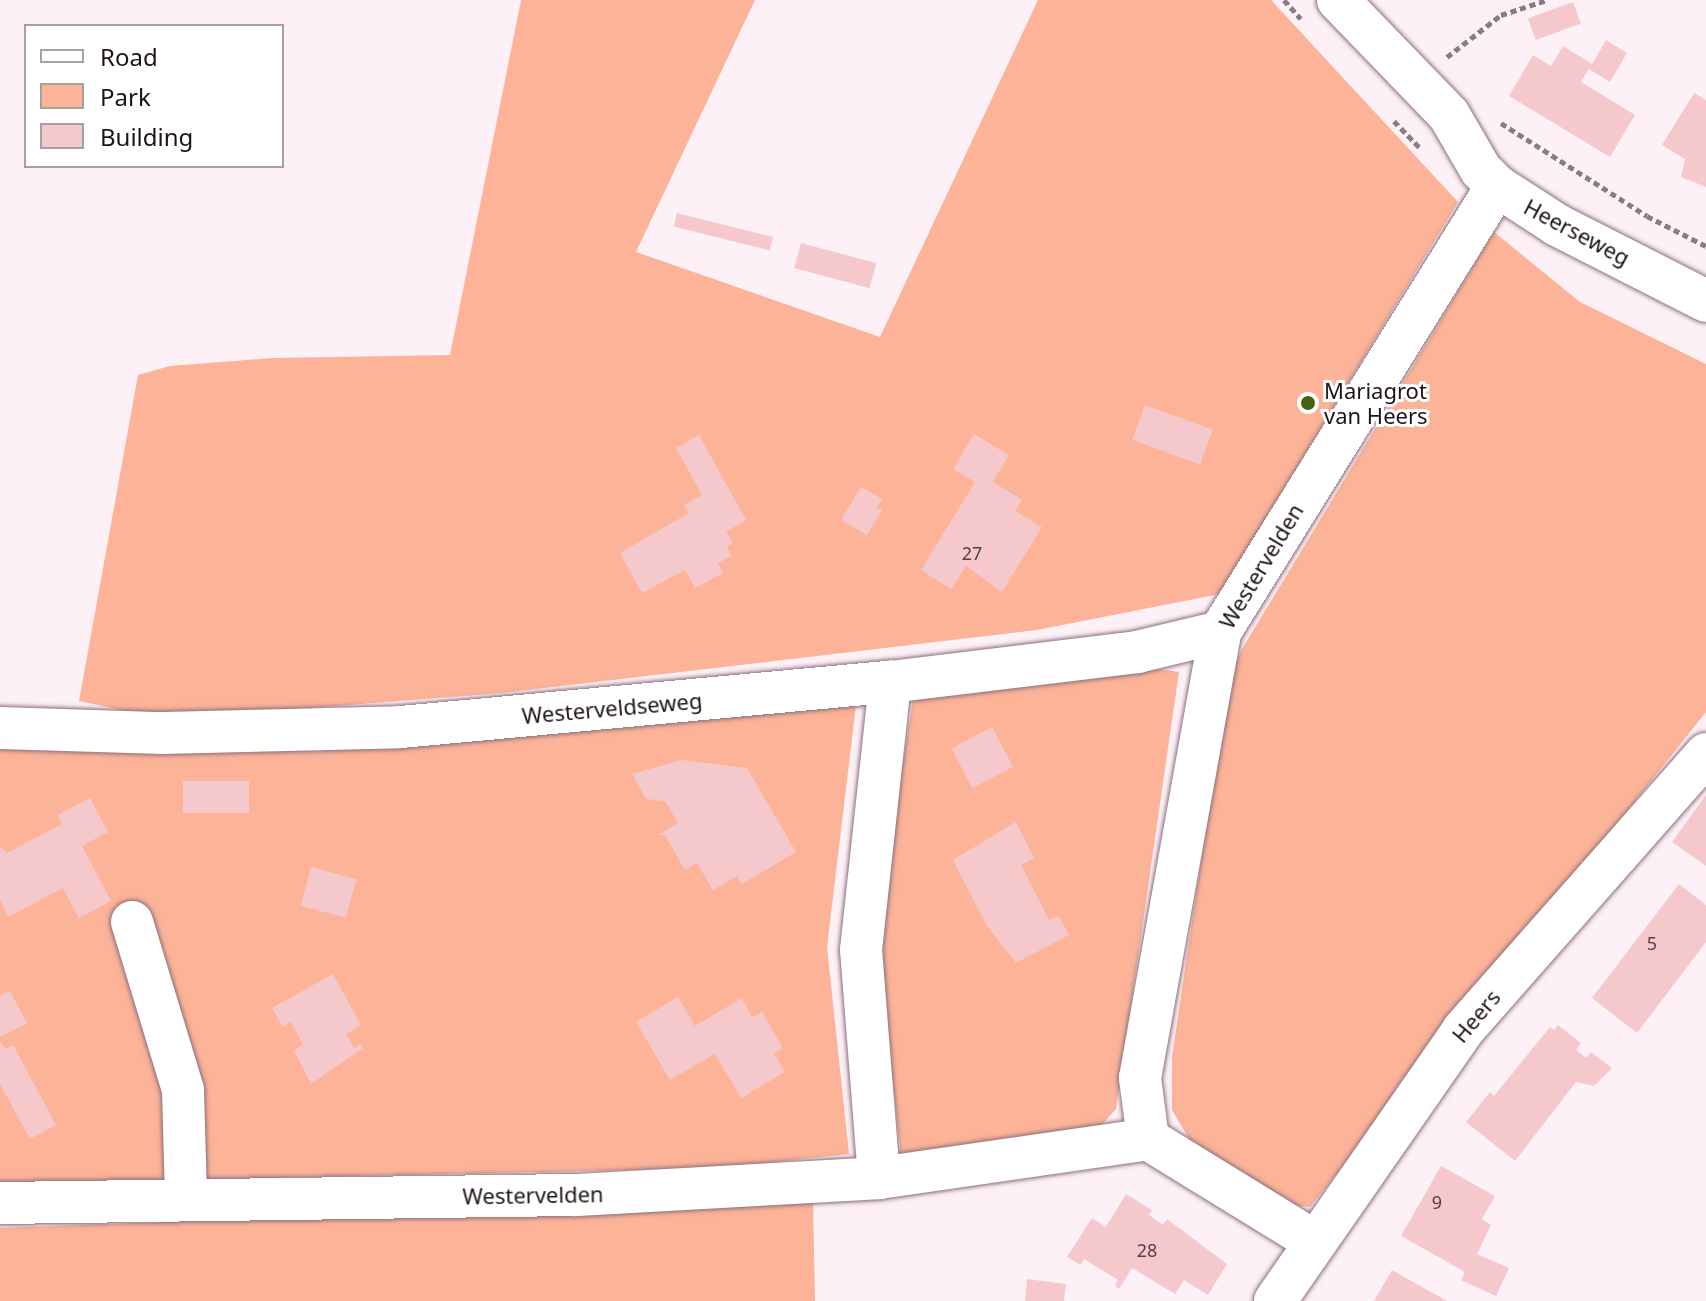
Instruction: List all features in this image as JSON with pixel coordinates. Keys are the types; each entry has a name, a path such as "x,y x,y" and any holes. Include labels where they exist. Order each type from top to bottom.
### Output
{"street":[{"name":"Heerseweg","path":"1338,0 1449,115 1481,170 1497,186 1557,225 1706,301"},
{"name":"Westervelden","path":"0,1203 576,1195 879,1178 1148,1139 1140,1078 1220,632 1497,186"},
{"name":"Westerveldseweg","path":"0,728 163,733 401,727 890,682 1137,652 1220,632"},
{"path":"879,1178 861,950 890,682"},
{"name":"Heers","path":"1275,1301 1463,1030 1706,754"},
{"path":"132,922 169,1032 183,1090 186,1200"},
{"path":"1148,1139 1314,1241"}],"path":[{"path":"1415,82 1501,15 1547,0"},
{"path":"1497,120 1528,144 1706,246"}],"green space":[{"path":"521,0 755,0 636,252 880,337 1038,0 1271,0 1458,202 1220,594 1037,630 502,693 165,719 79,701 138,375 170,366 273,358 450,355"},
{"path":"1494,232 1580,302 1706,364 1706,712 1310,1207 1286,1205 1191,1142 1172,1110 1172,1057 1227,685 1242,649"},
{"path":"1158,669 1179,672 1116,1109 1087,1141 901,1155 876,931 913,700"},
{"path":"857,697 827,947 849,1154 717,1168 0,1184 0,735 166,750 320,751"},
{"path":"813,1199 815,1301 0,1301 0,1228"}],"building":[{"path":"1573,2 1581,24 1536,40 1528,18"},
{"path":"1606,40 1627,53 1610,82 1589,69 1581,82 1635,115 1610,157 1509,96 1533,55 1551,66 1563,46 1592,64"},
{"path":"1694,93 1706,100 1706,187 1681,177 1685,159 1662,145"},
{"path":"677,213 773,237 770,251 674,227"},
{"path":"801,243 876,263 870,288 794,268"},
{"path":"1145,405 1213,430 1200,464 1132,440"},
{"path":"974,434 1009,455 993,482 1022,500 1015,511 1042,527 1002,592 966,566 951,589 921,570 975,482 953,469"},
{"path":"699,435 746,520 726,532 733,543 727,547 731,556 718,563 723,573 695,588 685,570 642,593 620,553 689,513 684,505 702,495 676,448"},
{"path":"861,487 882,499 877,508 882,510 867,535 841,520"},
{"path":"992,727 1013,767 973,788 951,749"},
{"path":"681,760 747,768 796,852 742,884 737,876 713,890 697,863 685,870 665,835 658,835 678,823 665,801 646,799 632,774"},
{"path":"183,781 249,781 249,813 183,813"},
{"path":"1706,795 1706,866 1672,842"},
{"path":"90,798 108,832 82,846 111,901 79,918 63,888 8,917 0,900 0,846 7,853 62,824 58,815"},
{"path":"1016,822 1034,858 1021,865 1049,920 1059,916 1069,935 1016,963 987,926 953,860"},
{"path":"311,867 356,879 346,918 301,906"},
{"path":"1679,884 1706,905 1706,942 1637,1033 1592,998"},
{"path":"333,974 361,1025 346,1034 354,1048 360,1044 363,1048 311,1084 294,1050 303,1045 291,1022 283,1027 272,1008"},
{"path":"10,991 27,1023 0,1037 0,996"},
{"path":"678,997 695,1026 742,998 752,1017 762,1012 783,1048 774,1053 785,1072 741,1098 715,1054 670,1080 636,1022"},
{"path":"1558,1025 1581,1043 1576,1050 1586,1058 1591,1052 1612,1068 1594,1086 1576,1082 1515,1161 1466,1122 1490,1092 1494,1096 1550,1027 1554,1030"},
{"path":"0,1041 5,1049 13,1045 56,1125 30,1139 0,1084"},
{"path":"1441,1166 1495,1196 1482,1219 1491,1225 1477,1254 1509,1268 1496,1296 1461,1280 1465,1272 1401,1236"},
{"path":"1126,1194 1152,1210 1149,1215 1163,1225 1167,1219 1227,1264 1208,1295 1184,1280 1175,1294 1132,1268 1119,1289 1115,1286 1118,1280 1084,1259 1081,1265 1067,1257 1092,1218 1106,1227"},
{"path":"1392,1270 1447,1301 1374,1301"},
{"path":"1027,1279 1066,1284 1064,1301 1025,1301"}],"place":[{"name":"Mariagrot van Heers","path":"1308,403"}]}
